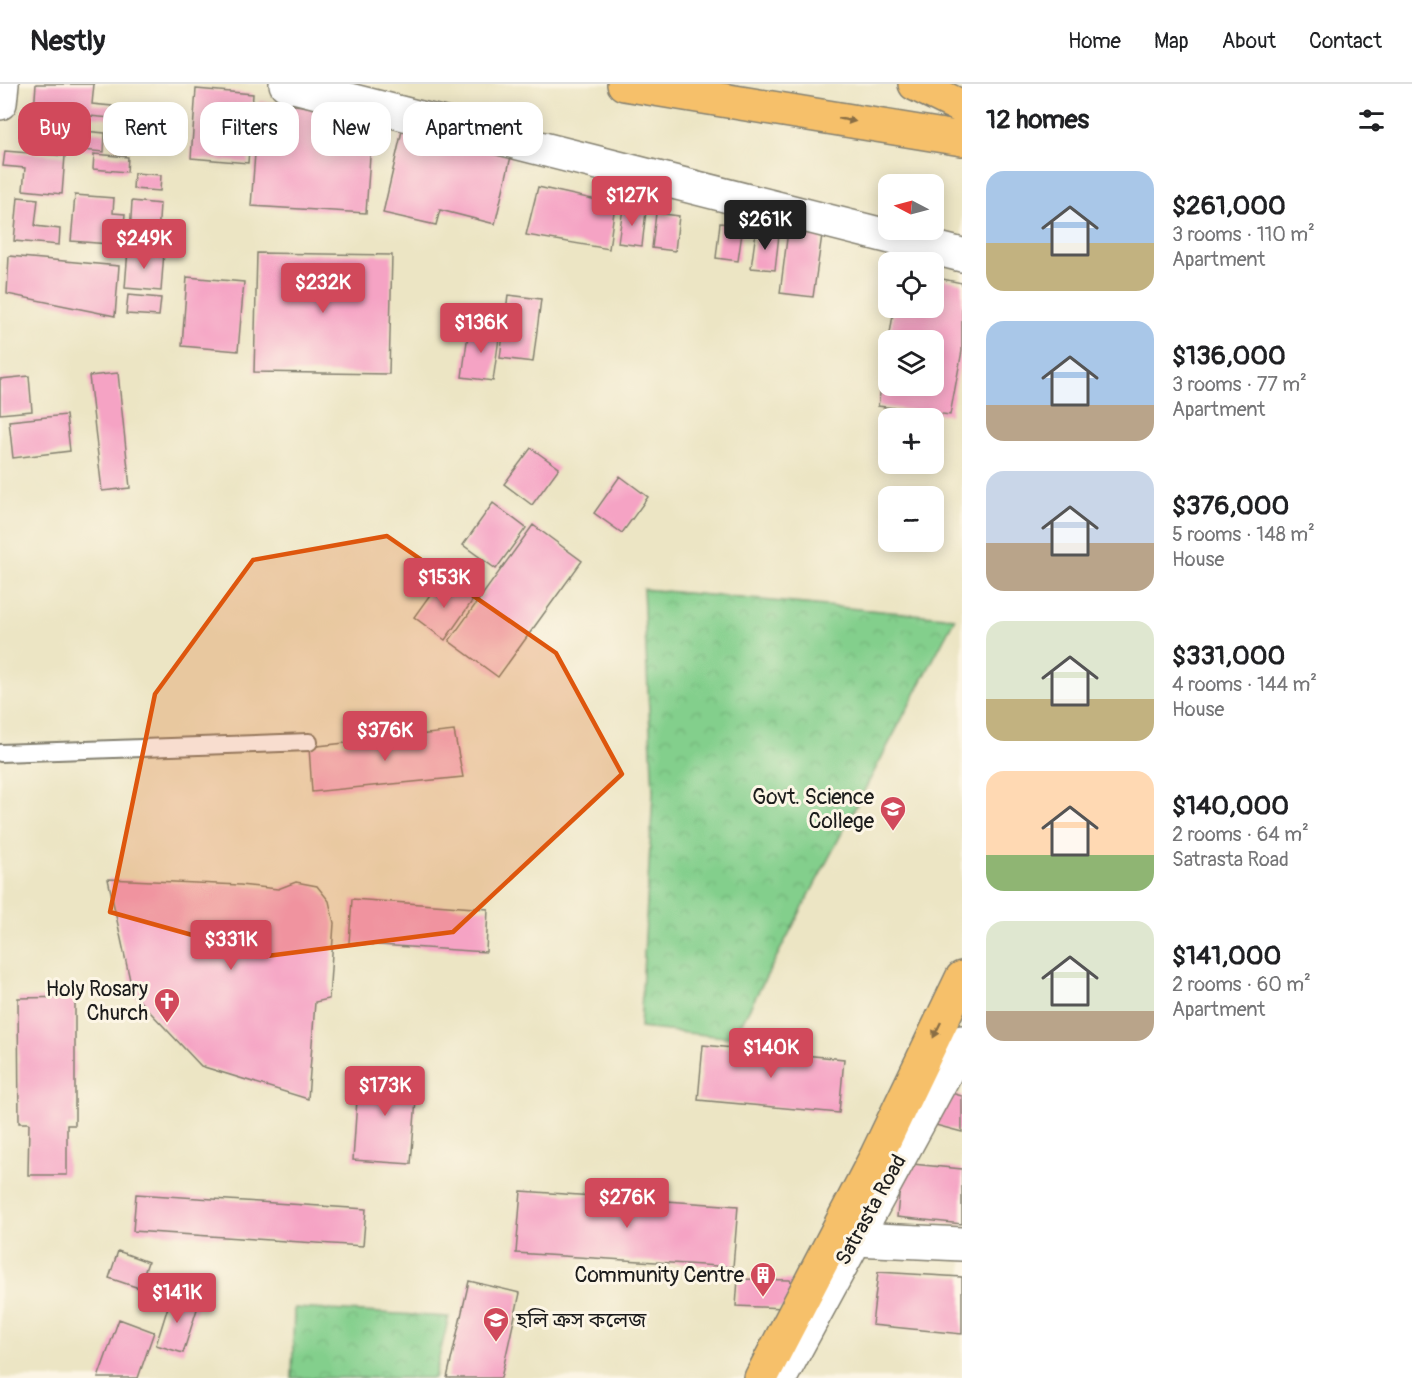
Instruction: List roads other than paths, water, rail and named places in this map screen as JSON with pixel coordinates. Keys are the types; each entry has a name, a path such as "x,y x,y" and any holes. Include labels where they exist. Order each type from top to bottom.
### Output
{"highway":[{"path":"624,84 962,139"},
{"path":"719,84 789,111"},
{"path":"915,84 962,106"},
{"path":"761,1378 877,1155 962,978"}],"street":[{"path":"0,103 2,84"},
{"path":"286,84 962,255"},
{"name":"Satrasta Road","path":"780,1378 962,1042"},
{"path":"855,1239 962,1244"}],"lane":[{"path":"0,753 309,741"}],"place":[{"name":"Govt. Science College","path":"893,832"},
{"name":"Holy Rosary Church","path":"167,1024"},
{"name":"Community Centre","path":"763,1298"},
{"name":"হলি ক্রস কলেজ","path":"496,1343"}]}
